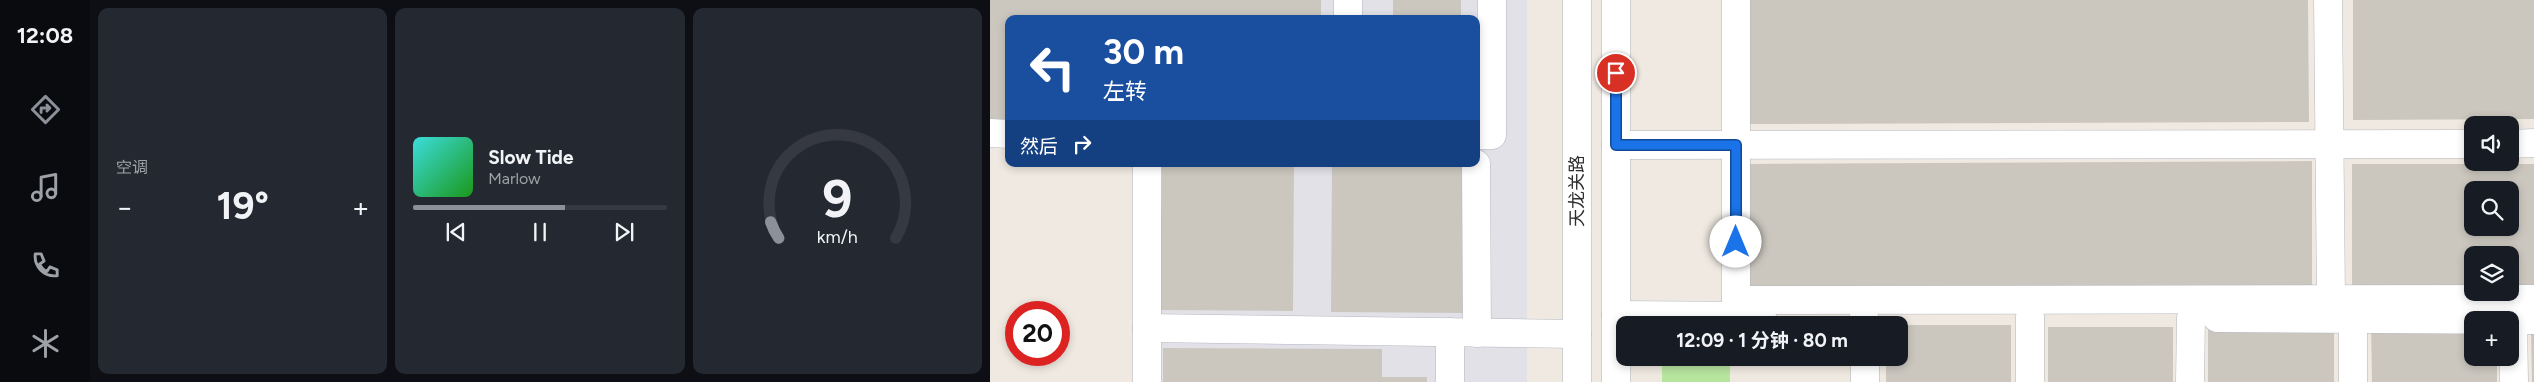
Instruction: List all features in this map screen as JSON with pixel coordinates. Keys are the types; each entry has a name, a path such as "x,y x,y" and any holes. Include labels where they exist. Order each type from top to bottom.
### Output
{"street":[{"path":"1348,0 1348,15"},
{"path":"1480,135 1492,135 1492,0"},
{"name":"天龙关路","path":"1577,0 1577,382"},
{"path":"1616,0 1616,382"},
{"path":"1736,0 1736,300 2534,299"},
{"path":"2328,0 2331,299"},
{"path":"990,134 1005,134"},
{"path":"1616,145 2464,144"},
{"path":"2519,144 2534,144"},
{"path":"1147,167 1147,382"},
{"path":"1476,167 1477,333"},
{"path":"1616,315 1666,316"},
{"path":"1908,319 2030,317 2524,320 2514,382"},
{"path":"2030,317 2030,382"},
{"path":"2190,382 2191,318"},
{"path":"2353,319 2353,382"},
{"path":"1147,328 1577,334"},
{"path":"1450,332 1450,382"},
{"path":"1865,366 1865,382"}],"shaded area":[{"path":"990,0 1527,0 1527,382 1133,382 1134,167 1480,167 1480,15 1005,15"}],"green space":[{"path":"1662,366 1730,366 1730,382 1662,382"}],"building":[{"path":"990,0 1321,0 1321,15 1005,15 1005,122 990,122"},
{"path":"1393,0 1461,0 1461,15 1393,15"},
{"path":"1746,0 2308,0 2309,122 1747,124"},
{"path":"2353,0 2534,0 2534,119 2519,119 2519,116 2464,116 2464,119 2353,120"},
{"path":"2312,161 2312,289 1750,292 1750,164"},
{"path":"2352,164 2464,164 2464,171 2519,171 2519,164 2534,164 2534,288 2519,288 2519,246 2464,246 2464,288 2352,288"},
{"path":"1162,167 1294,167 1293,311 1160,310"},
{"path":"1332,167 1464,167 1463,313 1331,312"},
{"path":"2334,323 2334,382 2208,382 2208,324"},
{"path":"2464,324 2464,366 2497,366 2497,382 2372,382 2371,325"},
{"path":"1908,325 2011,325 2011,382 1886,382 1886,366 1908,366"},
{"path":"2048,327 2173,327 2173,382 2048,382"},
{"path":"2531,328 2534,328 2534,382 2532,382"},
{"path":"1163,348 1382,349 1382,377 1427,377 1427,382 1163,382"}],"route":[{"path":"1616,73 1616,145 1736,145 1736,242"}]}
